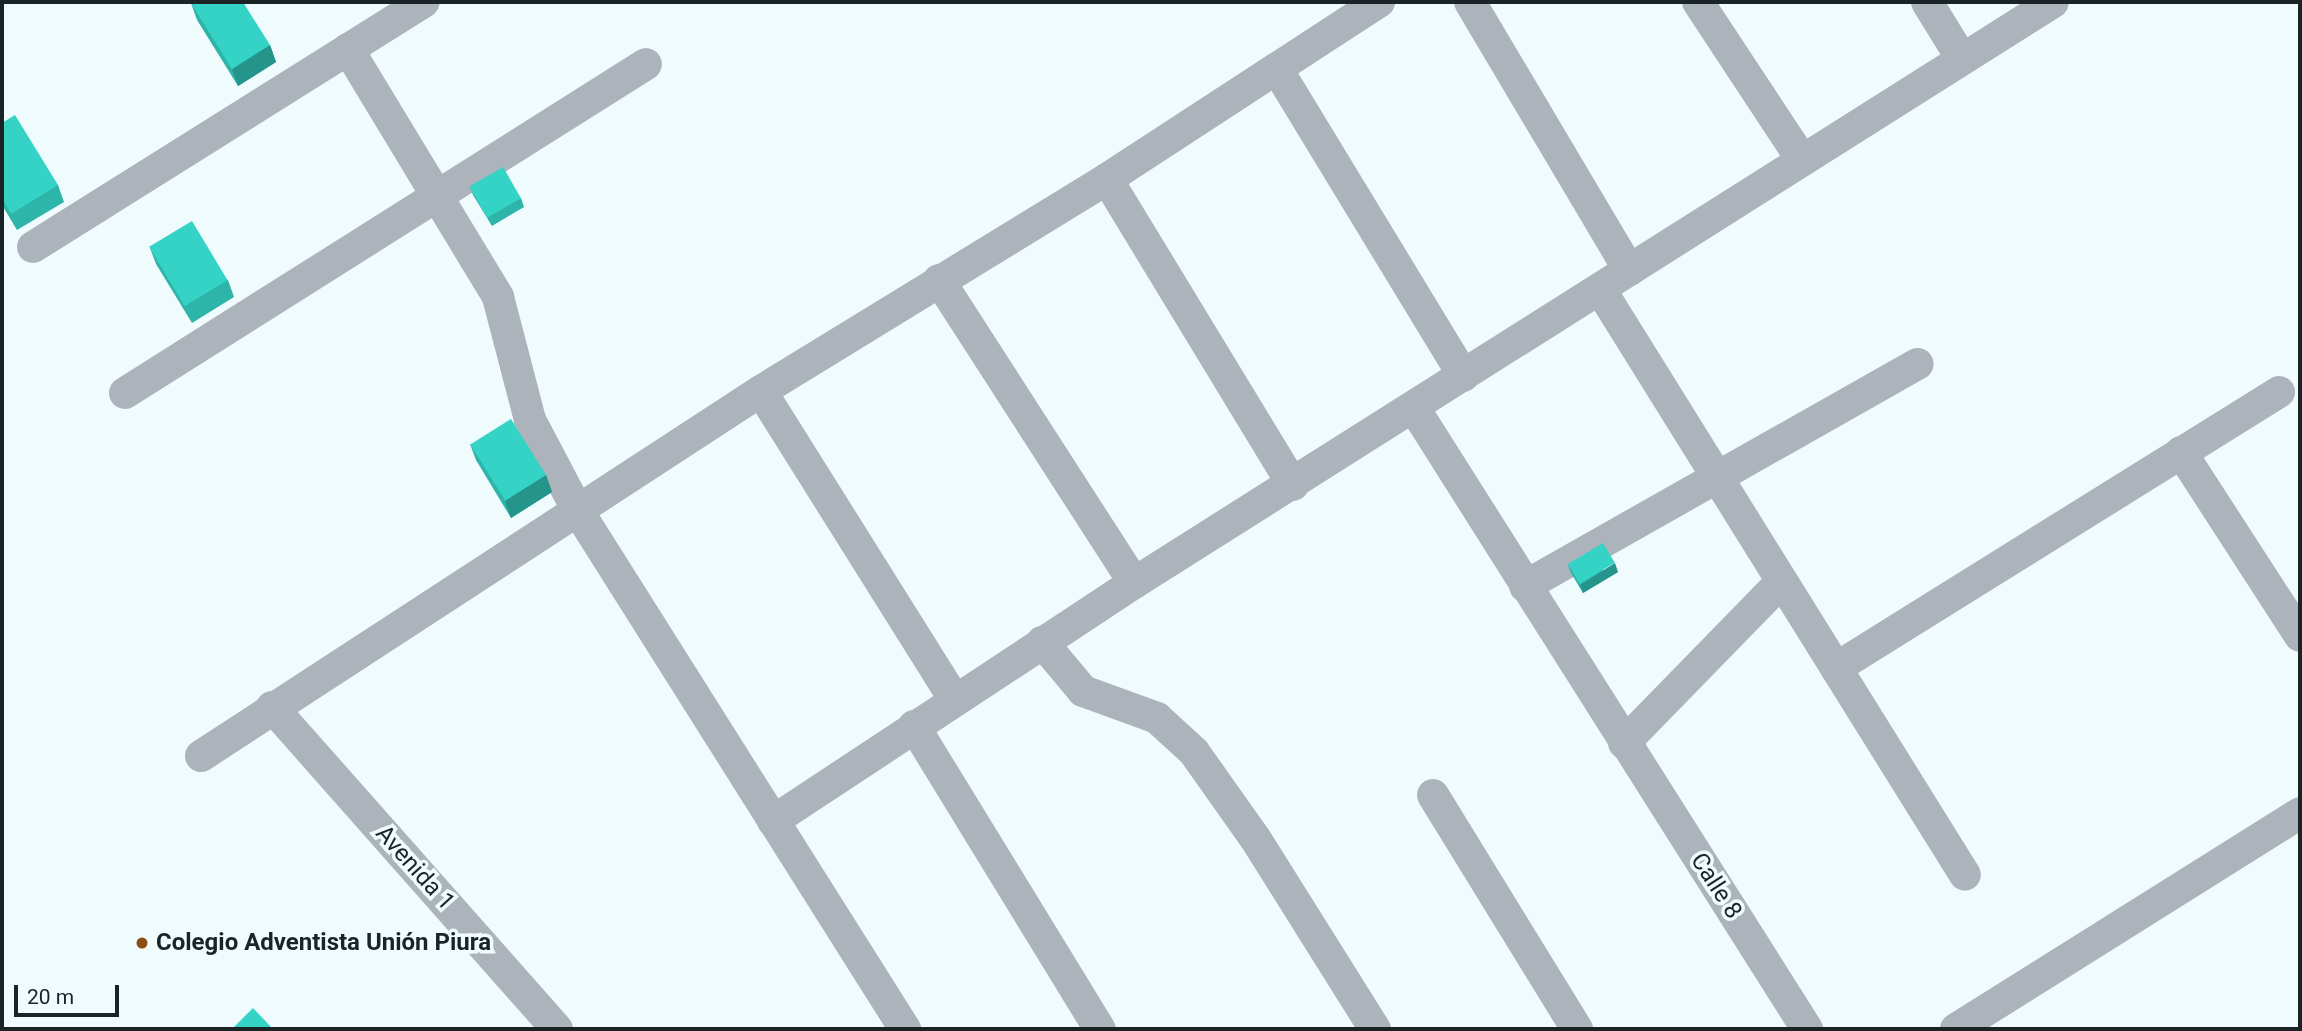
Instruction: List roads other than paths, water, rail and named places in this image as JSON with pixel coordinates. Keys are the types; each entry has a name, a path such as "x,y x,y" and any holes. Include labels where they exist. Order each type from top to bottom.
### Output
{"street":[{"path":"33,247 423,2"},
{"path":"201,756 761,391 1107,179 1379,2"},
{"path":"1470,2 1629,270"},
{"path":"1698,2 1802,160"},
{"path":"1927,2 1962,59"},
{"path":"773,821 954,699 1134,583 1293,485 2053,2"},
{"path":"348,49 498,297 530,419 578,511 905,1029"},
{"path":"125,393 646,64"},
{"path":"1277,69 1464,376"},
{"path":"1107,179 1293,485"},
{"path":"939,280 1134,583"},
{"path":"1600,289 1965,875"},
{"path":"1525,586 1918,364"},
{"path":"761,391 954,699"},
{"path":"1836,668 2279,391"},
{"name":"Calle 8","path":"1414,408 1624,743 1808,1029"},
{"path":"2181,452 2300,635"},
{"path":"1624,743 1782,581"},
{"path":"1042,642 1083,691 1157,718 1194,752 1255,838 1375,1029"},
{"name":"Avenida 1","path":"272,708 557,1029"},
{"path":"914,726 1100,1029"},
{"path":"1433,795 1577,1029"},
{"path":"1956,1029 2300,813"}],"place":[{"name":"Colegio Adventista Unión Piura","path":"142,943"}]}
